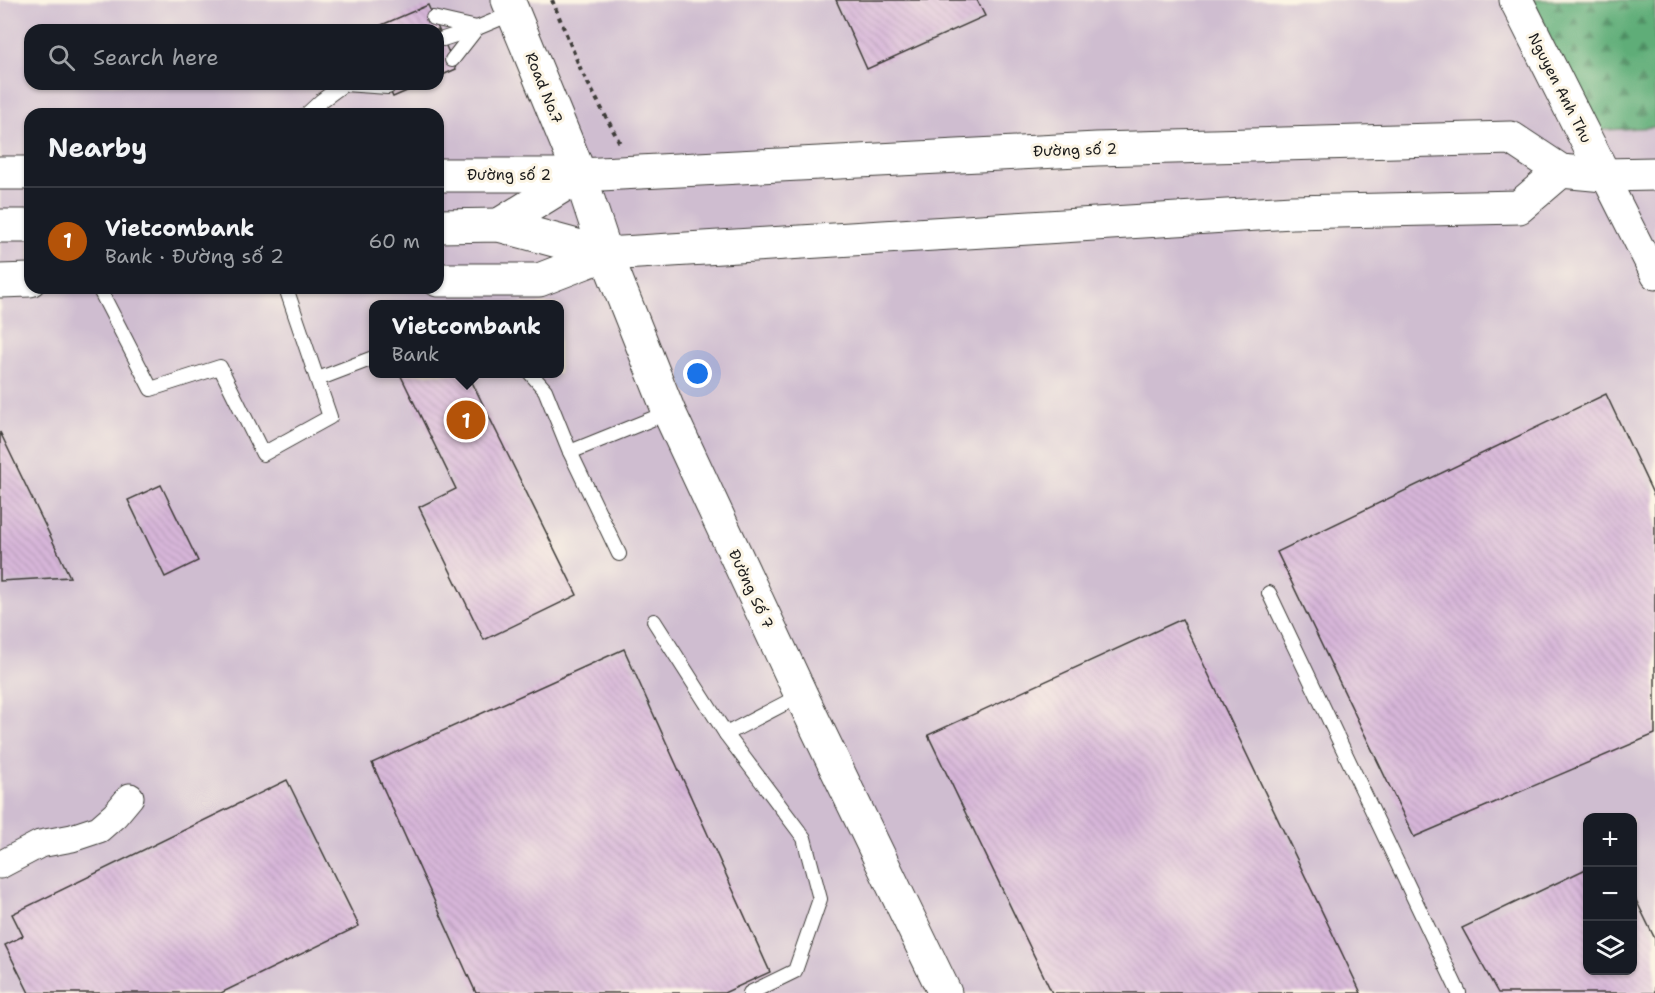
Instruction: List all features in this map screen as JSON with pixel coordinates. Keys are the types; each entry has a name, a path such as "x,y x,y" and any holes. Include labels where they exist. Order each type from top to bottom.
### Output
{"main road":[{"name":"Nguyen Anh Thu","path":"1516,0 1604,175"},
{"name":"Road No.7","path":"510,6 580,175"},
{"name":"Đường số 2","path":"444,175 580,175 1086,149 1511,138 1561,171 1604,175 1655,174"},
{"path":"444,280 539,280 606,254 1292,212 1519,207 1561,171"},
{"path":"0,173 24,173"},
{"name":"Đường số 2","path":"500,225 580,175"},
{"name":"Đường Số 7","path":"580,175 606,254 669,412 801,695 945,993"},
{"path":"444,226 500,225 606,254"},
{"path":"0,226 24,226"},
{"path":"0,281 24,280"}],"street":[{"path":"1604,175 1655,276"},
{"path":"0,865 40,844 72,838 99,829 130,797"}],"lane":[{"path":"444,39 477,28 510,6"},
{"path":"434,18 477,28"},
{"path":"452,60 477,28"},
{"path":"313,108 336,90"},
{"path":"102,294 151,389 220,367 263,454 330,417 288,294"},
{"path":"318,379 369,360"},
{"path":"534,378 545,390 570,452 618,554"},
{"path":"570,452 669,412"},
{"path":"1269,593 1459,993"},
{"path":"654,621 726,734 804,838 820,899 795,972 750,993"},
{"path":"726,734 801,695"}],"path":[{"path":"552,0 581,70 636,173"}],"shaded area":[{"path":"0,0 1655,0 1655,993 0,993"}],"green space":[{"path":"1533,0 1655,0 1655,127 1589,131"}],"building":[{"path":"836,0 977,0 985,16 867,69"},
{"path":"428,5 436,24 384,24"},
{"path":"444,42 456,69 444,74"},
{"path":"390,90 409,90 393,97"},
{"path":"402,378 470,378 577,595 484,640 419,507 456,489"},
{"path":"1606,394 1655,498 1655,734 1414,837 1277,552"},
{"path":"0,432 70,577 0,581"},
{"path":"161,485 198,561 165,577 128,500"},
{"path":"1182,619 1361,993 1052,993 928,735"},
{"path":"624,649 770,972 724,993 476,993 372,763"},
{"path":"287,780 359,926 221,993 29,993 5,945 23,936 12,914"},
{"path":"1583,870 1583,975 1637,975 1637,902 1655,939 1655,993 1498,993 1462,928"}],"place":[{"name":"Vietcombank","path":"466,420"}]}
